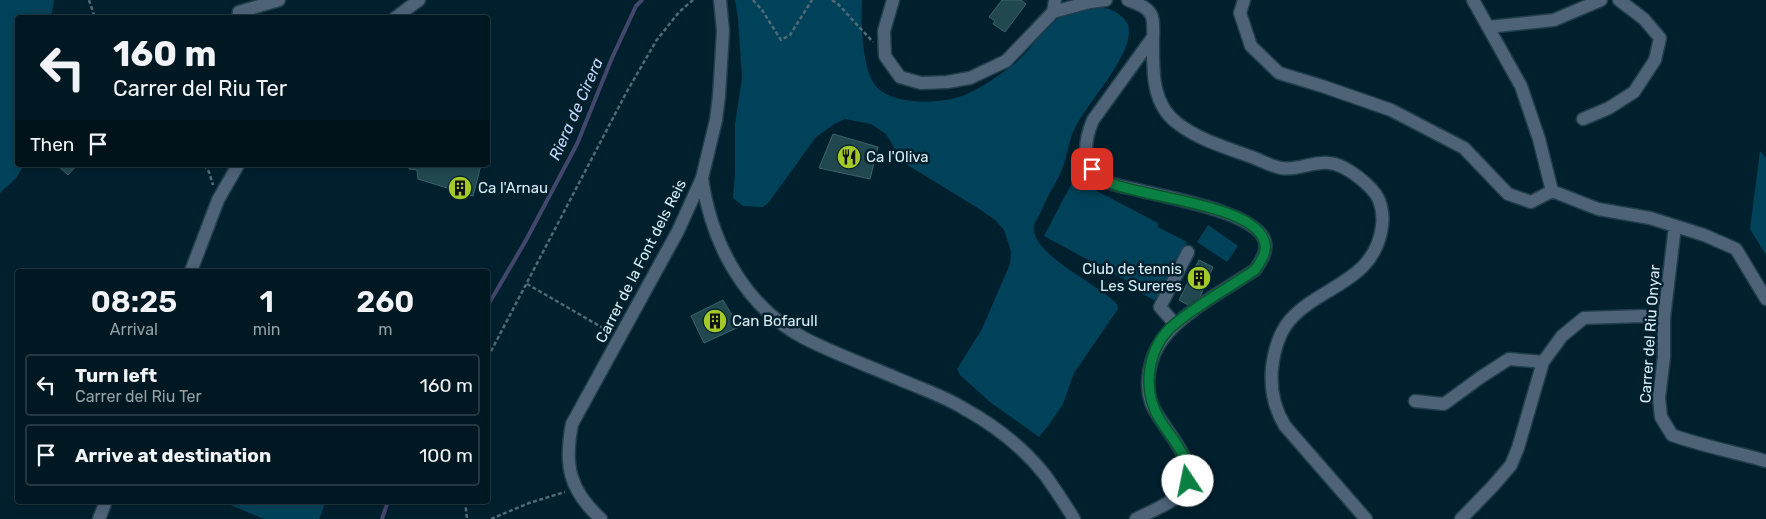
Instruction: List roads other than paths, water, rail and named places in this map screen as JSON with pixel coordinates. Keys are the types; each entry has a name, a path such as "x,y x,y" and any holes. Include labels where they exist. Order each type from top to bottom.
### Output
{"street":[{"path":"238,15 239,12 279,0"},
{"path":"398,15 419,0"},
{"name":"Carrer de la Font dels Reis","path":"601,519 586,503 576,488 570,473 568,442 572,424 678,231 702,178 716,120 719,96 723,31 720,0"},
{"path":"893,0 884,31 886,56 900,77 921,83 947,82 970,78 1006,61 1054,6 1106,0"},
{"path":"1128,0 1144,7 1152,16 1155,88 1165,110 1175,121 1186,129 1215,143 1282,168 1331,163 1344,168 1360,178 1379,200 1382,224 1376,248 1359,272 1304,308 1289,321 1278,340 1271,376 1274,403 1278,415 1285,426 1366,519"},
{"path":"1244,0 1240,13 1251,46 1278,73 1391,110 1464,148 1508,194 1532,202 1552,191"},
{"path":"1488,27 1554,20 1601,0"},
{"path":"1583,119 1609,108 1634,92 1655,60 1660,38 1644,19 1619,0"},
{"path":"1476,2 1521,86 1539,139 1552,191"},
{"path":"1136,519 1178,496 1185,489 1189,472 1183,455 1152,405 1148,388 1152,359 1161,341 1175,324 1255,270 1265,253 1263,236 1234,216 1203,206 1114,185 1100,177 1092,169 1087,158 1086,146 1087,134 1093,120 1153,36"},
{"path":"192,269 218,200 237,167"},
{"path":"702,178 704,196 710,216 725,254 742,284 767,311 808,340 947,400 996,428 1030,459 1044,475 1074,519"},
{"path":"1552,191 1598,209 1650,218 1704,235 1736,249 1766,299"},
{"name":"Carrer del Riu Onyar","path":"1675,226 1664,318 1664,357 1659,398 1661,417 1672,435 1697,444 1729,450 1766,462"},
{"path":"1175,324 1160,307 1188,252"},
{"path":"1461,519 1511,465 1518,448 1543,362 1562,336 1584,318 1642,316 1664,318"},
{"path":"1415,401 1444,404 1480,377 1509,359 1543,362"},
{"path":"1347,499 1354,519"},
{"path":"99,519 105,504"}],"waterway":[{"name":"Riera de Cirera","path":"490,302 525,242 577,144 612,58 636,6 642,0"},
{"name":"Riera de Cirera","path":"382,519 387,504"}],"place":[{"name":"Ca l'Oliva","path":"849,157"},
{"name":"Ca l'Arnau","path":"460,188"},
{"name":"Club de tennis Les Sureres","path":"1199,278"},
{"name":"Can Bofarull","path":"715,321"}]}
